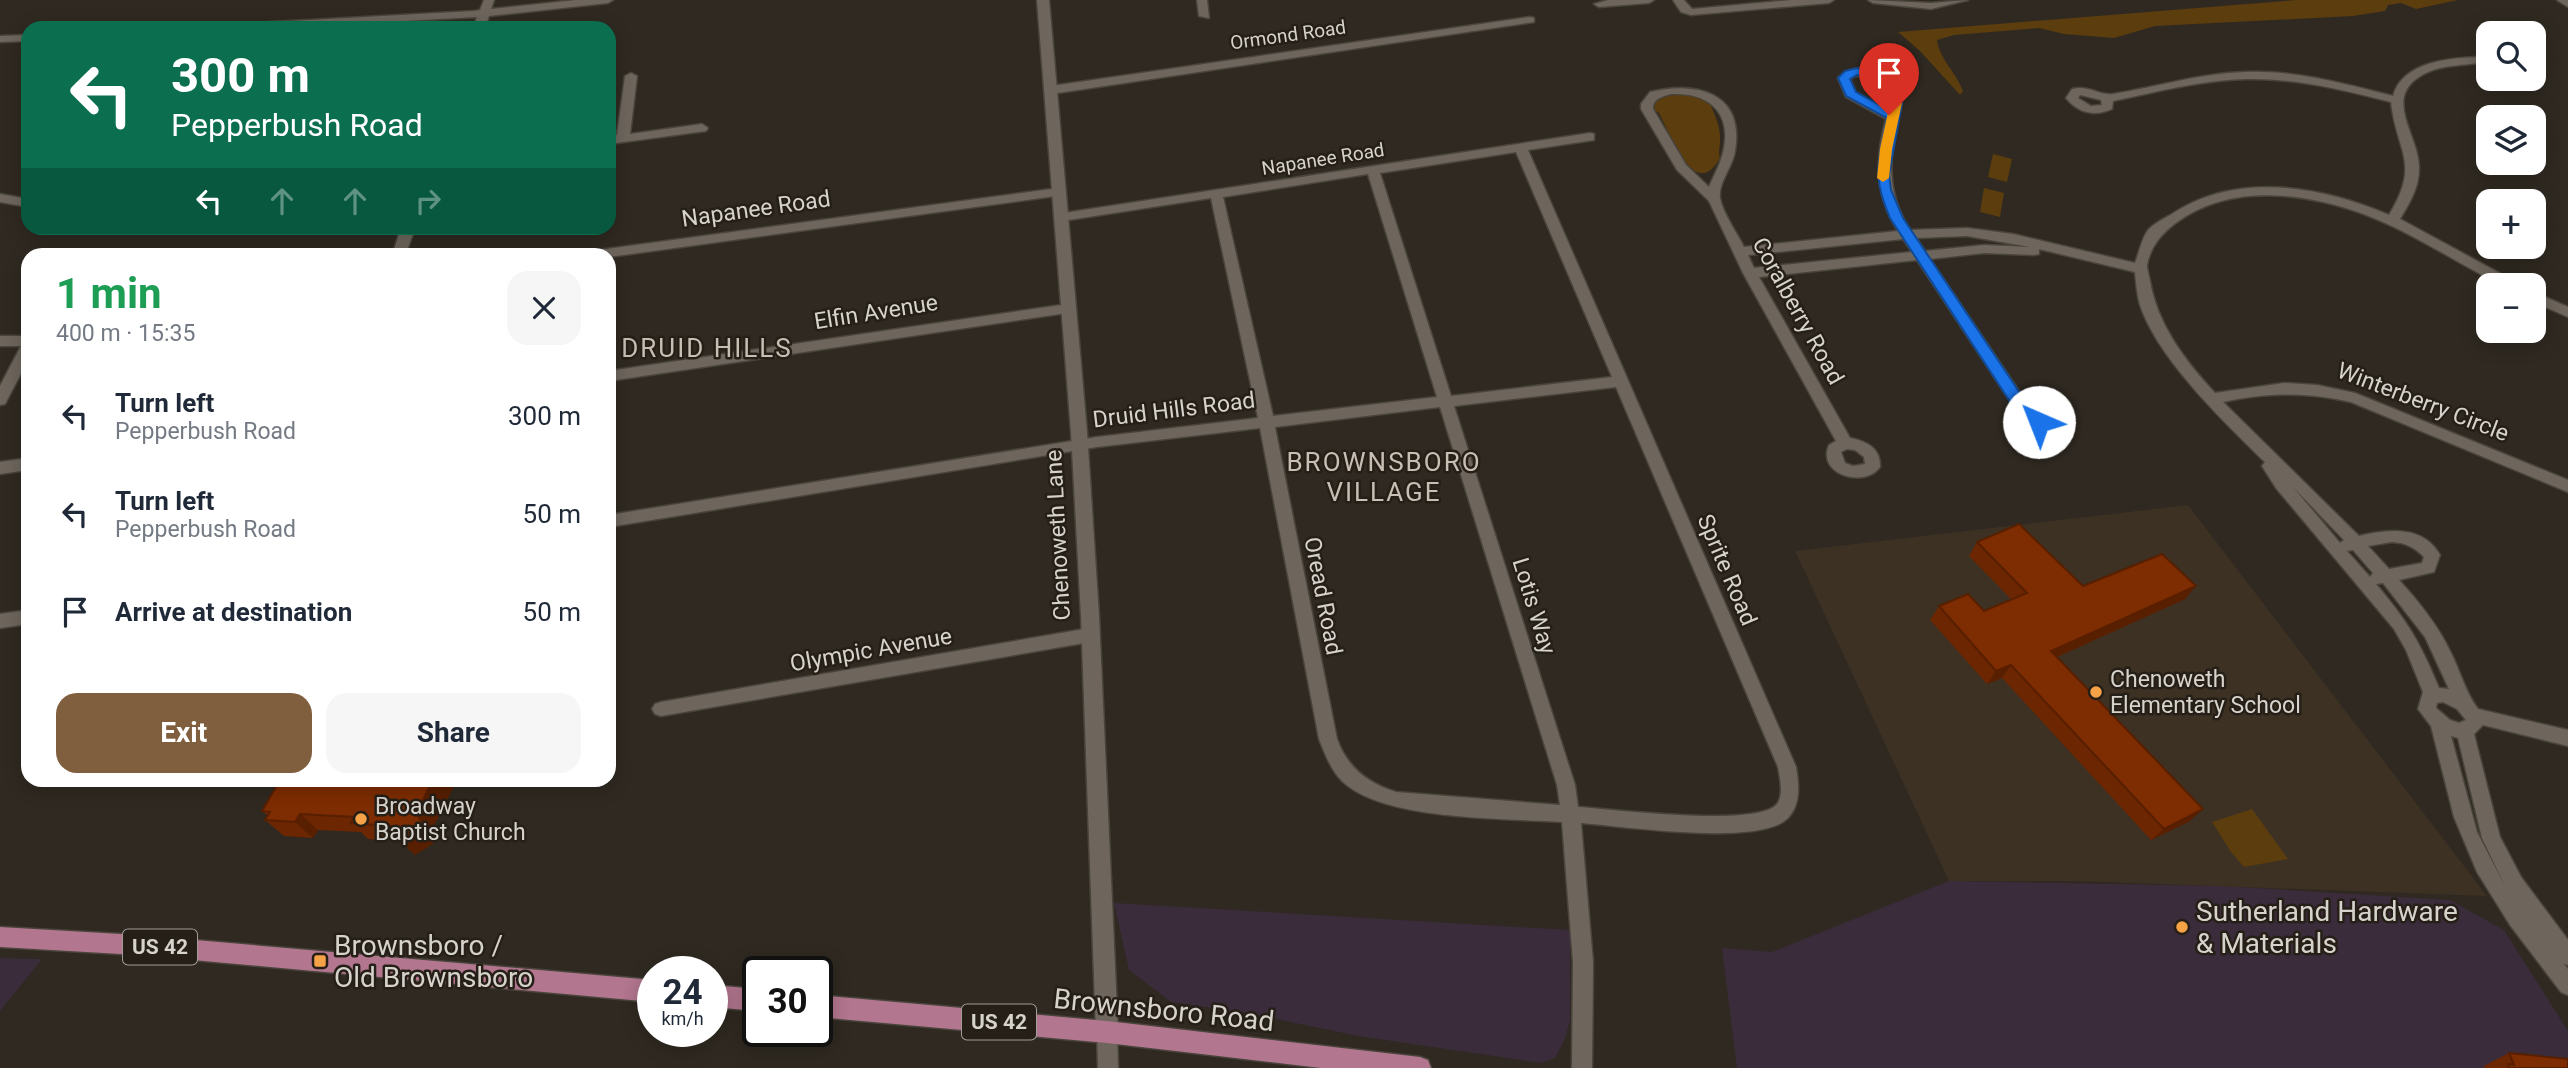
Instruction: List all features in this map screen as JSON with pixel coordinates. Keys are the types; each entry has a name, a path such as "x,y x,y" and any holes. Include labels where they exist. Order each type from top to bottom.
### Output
{"main road":[{"name":"Chenoweth Lane","path":"1043,0 1079,445 1107,1031"},
{"name":"US 42","path":"0,937 138,945 637,990"},
{"name":"Brownsboro Road","path":"833,1007 1107,1031 1420,1068"}],"street":[{"path":"482,21 489,0"},
{"path":"342,21 485,13 608,0"},
{"path":"1202,0 1205,16"},
{"path":"1599,4 1649,0"},
{"path":"1678,0 1685,10 1691,12 1829,0"},
{"path":"1873,0 1931,6 1963,0"},
{"path":"2563,0 2568,4"},
{"name":"Ormond Road","path":"1051,90 1530,20"},
{"path":"0,39 21,38"},
{"path":"2392,221 2405,198 2414,169 2398,116 2396,100 2401,87 2419,71 2447,62 2476,59"},
{"path":"1892,118 1850,94 1844,78 1849,73 1857,72 1878,78 1887,86 1896,103 1883,165 1884,190 1896,218 2032,422"},
{"path":"2106,98 2179,87 2220,77 2266,75 2331,83 2396,100"},
{"path":"623,138 631,76"},
{"name":"Coralberry Road","path":"1714,199 1719,174 1728,154 1730,132 1724,111 1718,101 1709,95 1689,90 1654,95 1647,104 1647,109 1672,155 1685,172 1714,199 1750,273 1845,443"},
{"path":"616,139 702,128"},
{"name":"Napanee Road","path":"1062,217 1590,137"},
{"name":"Sprite Road","path":"1521,148 1787,767 1790,786 1783,812 1765,824 1720,825 1570,814"},
{"name":"Lotis Way","path":"1373,170 1566,785 1577,869 1584,996 1582,1068"},
{"path":"1685,172 1704,177 1719,174"},
{"name":"Napanee Road","path":"616,252 1059,192"},
{"path":"2489,273 2392,221 2347,205 2302,195 2257,192 2220,196 2189,206 2159,227 2140,258 2139,269 2142,290 2160,332 2190,374 2262,452 2300,485 2385,576 2416,610 2433,635 2467,717 2491,838 2514,883 2568,956"},
{"name":"Oread Road","path":"1216,195 1266,422 1328,739 1340,768 1360,787 1386,799 1570,814"},
{"path":"0,198 21,202"},
{"path":"1739,252 1908,234 1988,233 2139,269"},
{"path":"1750,273 1984,249 2071,254"},
{"path":"2546,302 2568,312"},
{"name":"Elfin Avenue","path":"616,375 1068,309"},
{"path":"0,341 21,341"},
{"path":"0,400 21,360"},
{"name":"Druid Hills Road","path":"616,520 1079,445 1622,382"},
{"name":"Winterberry Circle","path":"2214,399 2281,386 2322,389 2355,397 2568,486"},
{"path":"2262,452 2281,484 2400,624 2414,648 2433,696"},
{"path":"0,468 21,465"},
{"path":"2336,548 2401,535 2424,545 2432,555 2428,568 2365,580"},
{"path":"0,621 21,618"},
{"name":"Olympic Avenue","path":"661,709 1090,635"},
{"path":"2467,717 2457,731 2439,723 2427,709 2427,702 2433,696 2444,695 2467,717 2568,738"},
{"path":"2439,723 2457,798 2474,848 2504,899 2568,985"},
{"name":"Chenoweth Lane","path":"1107,1031 1108,1068"}],"shaded area":[{"path":"2296,0 2458,0 2416,9 2401,3 2388,5 2385,11 2353,16 2155,26 2114,38 2064,34 2039,28 1954,35 1937,40 1941,54 1963,91 1960,95 1920,51 1898,32"},
{"path":"1688,92 1712,104 1720,132 1720,158 1710,170 1701,173 1692,169 1684,160 1659,113 1653,109 1652,101 1663,94"},
{"path":"1993,154 2012,159 2007,182 1988,177"},
{"path":"1984,188 2004,193 2000,217 1980,212"},
{"name":"Chenoweth Elementary School","path":"2188,505 2487,896 2079,881 1949,881 1795,551"},
{"path":"2252,809 2288,859 2244,867 2231,852 2212,822"},
{"path":"1949,881 2223,886 2450,900 2504,930 2568,1031 2568,1068 1737,1068 1722,948 1772,952"},
{"path":"1114,903 1570,930 1570,1020 1565,1039 1555,1058 1541,1063 1358,1036 1247,1013 1171,1002 1129,970"},
{"path":"0,958 42,959 0,1011"}],"building":[{"name":"Chenoweth Elementary School","path":"2019,524 2083,586 2162,554 2196,586 2051,651 2203,809 2164,829 2011,665 1996,671 1939,606 1968,594 1984,611 2027,593 1977,542"},
{"path":"276,787 429,787 416,813 423,824 398,839 391,826 351,823 354,817 300,814 295,822 265,820 270,812 262,811"},
{"path":"2509,1053 2568,1059 2568,1068 2509,1068 2508,1064 2514,1065"}],"slow traffic":[{"path":"1883,178 1883,165 1896,103 1894,95 1884,83"}],"place":[{"name":"Chenoweth Elementary School","path":"2096,692"},
{"name":"Broadway Baptist Church","path":"361,819"},
{"name":"Sutherland Hardware & Materials","path":"2182,927"},
{"name":"Brownsboro / Old Brownsboro","path":"320,961"}],"district":[{"name":"DRUID HILLS","path":"707,348"},
{"name":"BROWNSBORO VILLAGE","path":"1384,477"}],"route":[{"path":"1889,115 1850,94 1844,78 1849,73 1869,74 1878,78 1894,95 1896,103 1883,175 1884,190 1896,218 2032,422 2039,422"}]}
